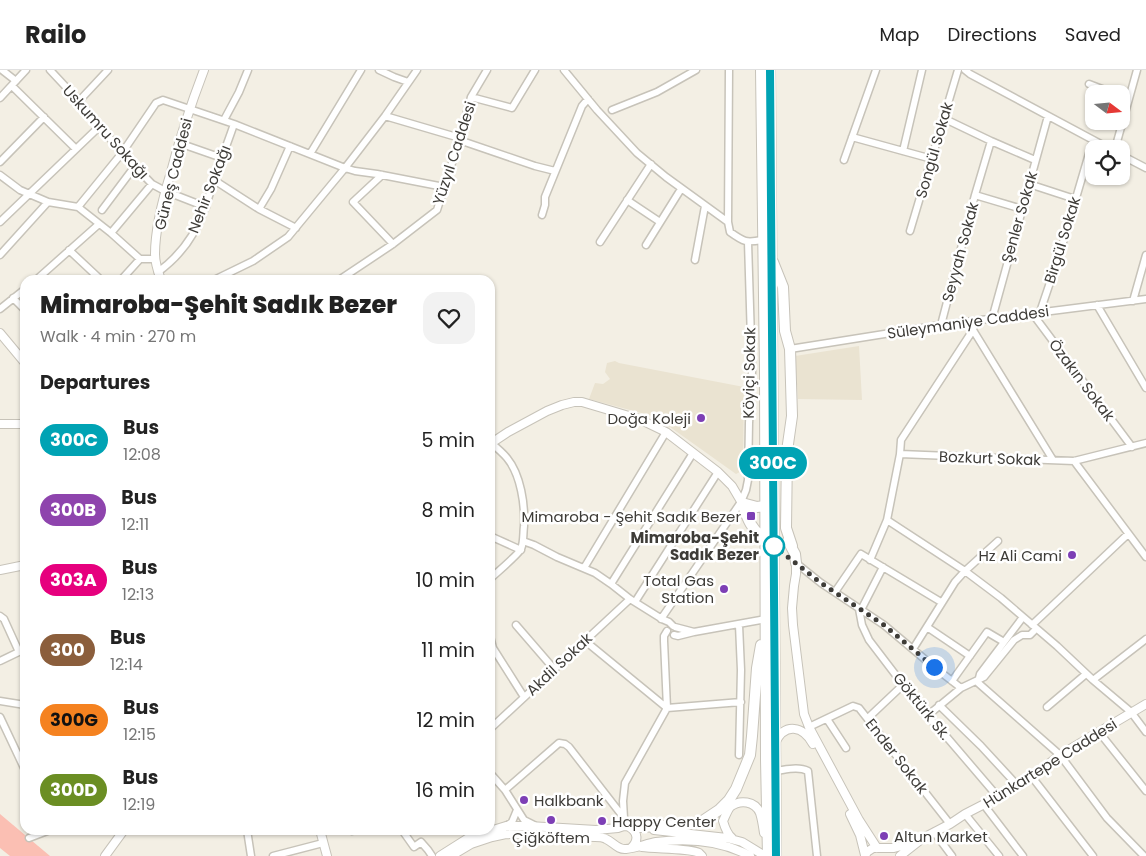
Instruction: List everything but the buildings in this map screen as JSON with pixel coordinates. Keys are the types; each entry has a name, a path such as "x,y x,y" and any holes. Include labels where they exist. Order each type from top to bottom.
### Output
{"highway":[{"path":"761,70 765,371 766,760 769,854"},
{"path":"769,854 774,771 770,70"},
{"path":"771,254 783,287 785,331 790,349 792,416 787,451 786,528 796,563"},
{"path":"742,502 757,507 765,506"},
{"path":"742,502 748,521 766,541"},
{"path":"774,524 792,546"},
{"path":"774,560 783,554 788,554 792,556 796,563"},
{"path":"639,828 701,822 719,810 736,789 750,755 757,668 766,619"}],"main road":[{"name":"Güneş Caddesi","path":"159,275 154,256 158,223 165,191 189,110 204,70"},
{"path":"0,333 20,358"},
{"path":"495,441 547,411 574,402 582,402 639,419 666,432 718,472 732,486 742,502"},
{"path":"0,424 20,424"},
{"path":"796,563 792,597 793,625 804,714 809,727 859,820 878,848 886,853 887,856"},
{"path":"0,570 20,566"},
{"path":"1130,712 1133,707 1146,699"},
{"name":"Hünkartepe Caddesi","path":"930,834 1032,777 1060,755 1146,704"},
{"path":"774,744 784,731 791,728 803,731 809,737 854,822 860,835 865,855"},
{"path":"629,850 672,840 727,846 750,853 769,854 760,813 752,804 740,802 730,808 723,821 729,836 750,853"},
{"path":"625,822 639,828 713,835 734,840"},
{"path":"616,845 613,838 618,828 625,822"},
{"path":"625,822 634,830 636,838 634,845 629,850"},
{"path":"495,829 506,826 596,830 618,828"},
{"path":"451,856 471,844 506,834 605,838 621,849 692,851 700,853 702,856"},
{"path":"865,855 870,850 894,848 930,834"},
{"path":"900,856 930,834"},
{"path":"105,856 120,835"},
{"path":"321,835 327,856"},
{"path":"440,856 470,837 477,835"}],"street":[{"path":"2,70 76,150"},
{"path":"0,98 26,70"},
{"name":"Uskumru Sokağı","path":"50,70 122,153 152,184 206,207"},
{"path":"79,102 108,70"},
{"path":"224,120 248,70"},
{"path":"310,154 361,70"},
{"path":"379,70 408,82"},
{"path":"224,275 253,260 283,241 296,228 385,116 416,70"},
{"name":"Yüzyıl Caddesi","path":"346,275 393,244 437,210 460,139 471,97 487,70"},
{"path":"471,97 512,108 535,70"},
{"path":"564,70 637,153 728,222"},
{"path":"612,110 657,92 696,70"},
{"path":"729,70 728,222 730,232 739,239 748,242 762,240"},
{"path":"844,160 876,70"},
{"path":"902,151 922,70"},
{"name":"Songül Sokak","path":"910,231 958,70"},
{"path":"965,70 1093,140"},
{"path":"1130,95 1136,70"},
{"path":"542,215 545,197 555,171 582,106 588,99"},
{"path":"78,207 122,153 156,103 161,101 224,120 344,168 444,187"},
{"path":"385,116 555,171"},
{"name":"Şenler Sokak","path":"992,319 1048,116"},
{"path":"0,162 44,117"},
{"path":"943,118 1035,160"},
{"name":"Nehir Sokağı","path":"160,275 181,252 198,228 234,124"},
{"path":"0,222 100,126"},
{"path":"852,137 932,159"},
{"path":"974,195 991,141"},
{"path":"179,143 222,158"},
{"path":"259,209 271,189 290,146"},
{"path":"1130,160 1146,168"},
{"path":"600,242 651,164"},
{"path":"102,210 135,166"},
{"name":"Birgül Sokak","path":"1040,312 1059,256 1085,166"},
{"path":"0,175 20,190 48,202 78,207 140,259 155,259"},
{"path":"382,175 353,202 393,244"},
{"path":"214,180 259,209 296,228"},
{"path":"111,233 152,184"},
{"path":"1029,184 1075,199"},
{"path":"646,245 681,188"},
{"name":"Seyyah Sokak","path":"941,325 974,195 1022,209"},
{"path":"627,200 660,222"},
{"path":"0,255 48,202"},
{"path":"695,260 705,206"},
{"path":"42,275 99,224"},
{"name":"Köyiçi Sokak","path":"661,619 742,502 746,490 752,372 748,242"},
{"path":"69,250 96,275"},
{"path":"1133,301 1146,255"},
{"path":"126,275 140,259"},
{"path":"0,309 20,293"},
{"path":"13,298 20,305"},
{"name":"Süleymaniye Caddesi","path":"790,349 941,325 1146,299"},
{"path":"1097,305 1146,388"},
{"name":"Özakın Sokak","path":"1032,314 1132,447"},
{"path":"870,560 887,520 901,440 973,330 975,321"},
{"path":"973,330 1054,460"},
{"path":"752,372 765,371"},
{"path":"584,568 666,432"},
{"name":"Bozkurt Sokak","path":"900,454 1074,461 1146,443"},
{"path":"495,448 508,459 518,481 523,506 523,541 520,550 495,574"},
{"path":"611,584 693,452"},
{"path":"1074,461 1146,557"},
{"name":"Akdil Sokak","path":"495,724 584,640 632,601 718,472"},
{"path":"887,520 965,571 1001,598 1130,712 1146,732"},
{"path":"1030,635 1034,627 1128,534"},
{"path":"495,538 520,550"},
{"path":"523,541 595,573 632,601 661,619 678,636 766,619"},
{"path":"913,649 955,582 998,541"},
{"path":"835,592 861,554 941,602"},
{"path":"796,563 821,583 884,625 961,688"},
{"path":"860,609 883,567"},
{"name":"Göktürk Sk.","path":"860,609 862,625 869,640 928,716 998,797"},
{"path":"0,616 4,619 20,647"},
{"path":"978,680 980,674 1023,617"},
{"path":"739,624 741,670 739,755"},
{"path":"516,625 554,669"},
{"path":"1017,625 1030,635"},
{"path":"927,627 970,656"},
{"path":"625,822 623,802 625,783 667,708 664,649 671,631"},
{"path":"952,681 988,632 1004,642"},
{"path":"928,716 961,688 984,677 1014,640 1022,635 1030,635"},
{"path":"1093,680 1146,639"},
{"path":"584,640 667,708 741,702"},
{"path":"495,651 524,696"},
{"path":"0,661 20,652"},
{"path":"1047,707 1086,674"},
{"path":"978,680 1060,755 1107,818 1144,856"},
{"path":"868,718 904,684"},
{"path":"0,701 20,705"},
{"path":"939,705 981,746 1017,786"},
{"name":"Ender Sokak","path":"809,727 853,706 859,708 950,824"},
{"path":"0,717 20,759"},
{"path":"827,719 846,748"},
{"path":"1099,732 1143,783 1146,791"},
{"path":"505,790 559,743 565,744 625,822"},
{"path":"774,771 798,768 808,771 817,856"},
{"path":"1032,777 1093,856"},
{"path":"495,779 505,790 524,820 538,827"},
{"path":"984,805 1023,856"},
{"path":"506,826 512,822 517,810"},
{"path":"965,814 999,856"},
{"path":"930,834 952,856"},
{"path":"28,838 36,835"},
{"path":"248,835 251,856"},
{"path":"406,835 414,847 421,842 432,856"},
{"path":"273,856 323,843"}],"shaded area":[{"path":"859,346 862,400 798,399 795,356"},
{"name":"Doğa Koleji","path":"615,361 744,387 743,466 740,472 736,474 656,417 589,399 595,383 603,384 610,379 605,372 607,363"},
{"path":"0,814 20,831 20,835 25,835 50,856 10,856 0,848"}],"bus line":[{"name":"300C","path":"770,70 776,856"}],"place":[{"name":"Doğa Koleji","path":"701,418"},
{"name":"Mimaroba - Şehit Sadık Bezer","path":"751,516"},
{"name":"Mimaroba-Şehit Sadık Bezer","path":"774,546"},
{"name":"Hz Ali Cami","path":"1072,555"},
{"name":"Total Gas Station","path":"724,589"},
{"name":"Halkbank","path":"524,800"},
{"name":"Çiğköftem","path":"551,820"},
{"name":"Happy Center","path":"602,821"},
{"name":"Altun Market","path":"884,836"}],"route":[{"path":"774,546 821,583 884,625 934,667"}]}
